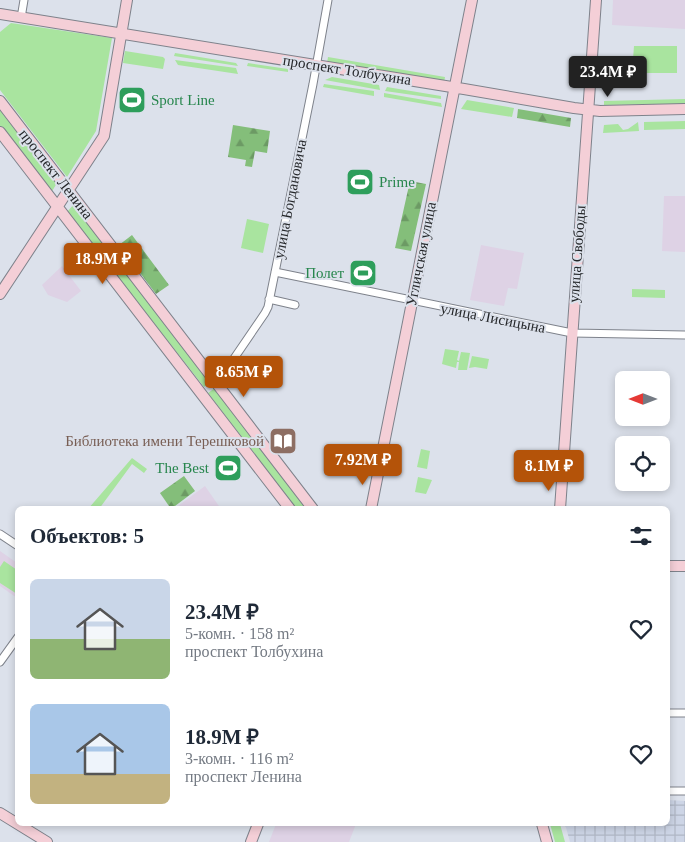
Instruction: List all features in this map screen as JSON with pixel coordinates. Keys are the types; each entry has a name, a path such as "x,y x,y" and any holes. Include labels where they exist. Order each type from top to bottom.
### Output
{"main road":[{"path":"0,294 104,136 127,0"},
{"name":"Угличская улица","path":"372,506 472,0"},
{"name":"улица Свободы","path":"560,506 596,0"},
{"name":"проспект Толбухина","path":"2,16 588,110 685,108"},
{"name":"проспект Ленина","path":"0,102 310,506"},
{"name":"проспект Ленина","path":"0,132 288,506"},
{"path":"202,393 216,382"},
{"path":"670,566 685,566"},
{"path":"0,813 15,822"},
{"path":"21,826 47,842"},
{"path":"251,842 257,826"},
{"path":"541,826 547,842"}],"street":[{"path":"21,18 24,0"},
{"name":"улица Богдановича","path":"216,382 265,314 275,272 328,0"},
{"name":"улица Лисицына","path":"275,272 572,333 685,335"},
{"path":"269,299 295,305"},
{"path":"0,534 15,544"},
{"path":"0,662 15,641"},
{"path":"670,713 685,714"},
{"path":"670,791 685,791"}],"shaded area":[{"path":"613,0 685,0 685,29 612,25"},
{"path":"664,196 685,196 685,252 662,251"},
{"path":"481,245 524,253 517,289 508,288 504,306 470,300"},
{"path":"62,266 81,291 67,302 48,295 42,285"},
{"path":"205,486 219,506 178,506"},
{"path":"0,551 15,562 15,597 0,586"},
{"path":"670,800 685,801 685,842 570,842 566,826 670,826"},
{"path":"275,826 355,826 349,842 269,842"}],"green space":[{"path":"11,23 112,38 96,131 67,177 0,90 0,32"},
{"path":"634,46 677,46 677,73 632,73"},
{"path":"125,51 163,57 165,59 163,69 123,63"},
{"path":"175,53 236,63 238,66 174,56"},
{"path":"328,57 445,77 444,83 327,63"},
{"path":"175,60 236,68 238,74 178,65"},
{"path":"248,63 288,69 288,72 247,66"},
{"path":"332,77 379,85 380,90 325,80"},
{"path":"324,84 374,91 374,96 323,87"},
{"path":"387,87 441,96 441,99 385,91"},
{"path":"384,93 441,103 442,107 384,97"},
{"path":"685,99 685,104 604,105 604,101"},
{"path":"467,100 514,108 512,117 461,109"},
{"path":"0,109 57,183 51,193 0,126"},
{"path":"518,109 571,118 570,127 517,118"},
{"path":"685,121 685,129 644,130 644,122"},
{"path":"638,122 639,131 603,133 604,125 618,124 623,130"},
{"path":"233,125 270,131 267,153 255,151 252,167 245,166 246,160 228,157"},
{"path":"410,181 426,184 411,251 395,248"},
{"path":"74,204 210,383 204,387 67,212"},
{"path":"247,219 269,224 263,253 241,248"},
{"path":"132,235 169,285 156,294 119,245"},
{"path":"632,289 665,290 665,298 632,297"},
{"path":"445,349 459,351 457,360 459,361 461,352 470,353 467,370 458,370 459,362 457,362 456,368 442,364"},
{"path":"472,356 489,359 487,369 469,368"},
{"path":"215,388 304,506 295,506 208,393"},
{"path":"421,449 430,451 427,469 417,467"},
{"path":"132,458 147,469 144,473 132,464 101,506 91,506"},
{"path":"184,476 195,491 175,506 169,506 160,493"},
{"path":"418,477 432,480 426,494 415,492"},
{"path":"4,561 15,569 15,593 0,583 0,567"},
{"path":"551,826 561,826 565,842 555,842"}],"place":[{"name":"Sport Line","path":"132,100"},
{"name":"Prime","path":"360,182"},
{"name":"Полет","path":"363,273"},
{"name":"Библиотека имени Терешковой","path":"283,441"},
{"name":"The Best","path":"228,468"}]}
